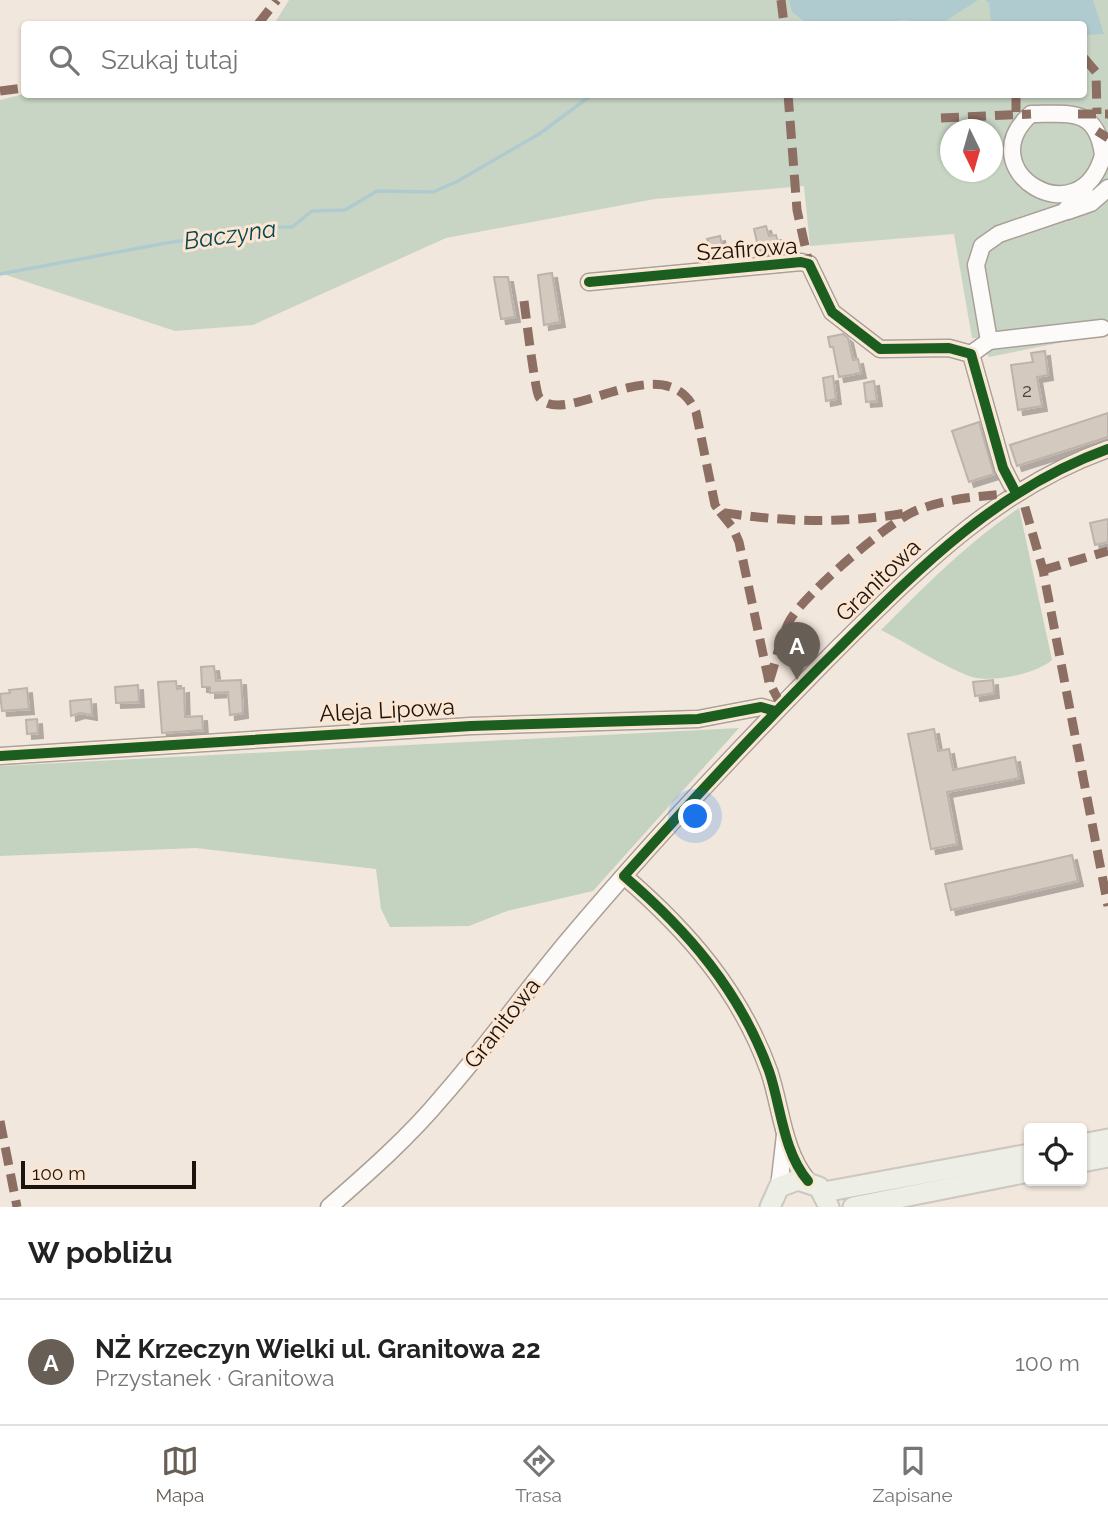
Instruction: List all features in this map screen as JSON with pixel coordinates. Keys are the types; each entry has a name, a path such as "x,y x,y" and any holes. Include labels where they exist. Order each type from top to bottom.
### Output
{"main road":[{"path":"1087,1143 1108,1139"},
{"path":"770,1201 798,1180 820,1193 1024,1155"},
{"path":"1087,1161 1108,1157"},
{"path":"853,1207 1024,1173"}],"street":[{"path":"1064,212 1104,166 1101,144 1087,120 1078,114 1031,114 1018,131 1012,152 1020,174 1039,191 1053,194 1069,193 1088,183"},
{"path":"989,341 976,265 978,253 989,239 1021,229 1037,219 1091,203 1108,188"},
{"path":"1037,219 1043,206 1039,191"},
{"name":"Szafirowa","path":"589,282 801,262 813,268 832,312 880,349 949,348 971,354"},
{"path":"1016,493 1003,468 971,354 989,341 1102,328"},
{"name":"Granitowa","path":"328,1207 394,1148 437,1104 624,876 775,711 943,546 1016,493 1048,474 1108,449"},
{"name":"Aleja Lipowa","path":"0,756 471,726 698,719 761,707 775,711"},
{"path":"624,876 690,937 731,993 749,1025 769,1072 785,1135 820,1193"},
{"path":"770,1201 785,1135"}],"green space":[{"path":"289,0 1108,0 1108,333 989,357 978,338 972,338 954,234 810,246 804,186 655,199 446,238 253,325 175,331 0,273 0,100 21,95 21,98 1087,98 1087,21 276,21"},
{"path":"1019,508 1052,660 1035,670 1012,676 978,678 947,666 881,630 964,550"},
{"path":"739,728 593,891 507,911 469,926 390,927 381,909 376,869 196,848 0,856 0,766"}],"water":[{"path":"789,0 978,0 946,21 804,21 792,12"},
{"path":"985,0 1093,0 1104,34 1087,35 1087,21 991,21 989,3"}],"building":[{"path":"766,226 769,236 776,235 779,246 759,251 754,229"},
{"path":"720,236 724,252 706,255 704,244 709,243 707,239"},
{"path":"552,273 560,322 544,325 538,275"},
{"path":"494,277 508,277 515,317 501,319"},
{"path":"843,334 848,338 853,360 858,359 861,373 839,377 833,347 830,347 828,337"},
{"path":"1045,351 1048,375 1037,377 1042,406 1018,410 1011,365 1033,362 1031,353"},
{"path":"833,376 836,399 826,401 823,378"},
{"path":"874,381 877,401 866,402 864,383"},
{"path":"1108,413 1108,437 1017,466 1010,445"},
{"path":"979,422 994,474 969,482 952,431"},
{"path":"1108,519 1108,542 1095,545 1090,523"},
{"path":"214,666 216,681 241,680 243,713 230,715 228,692 210,693 210,687 202,687 201,667"},
{"path":"993,680 994,693 975,696 973,682"},
{"path":"176,681 177,689 184,688 185,717 202,716 203,730 162,733 158,682"},
{"path":"138,685 139,702 116,703 115,687"},
{"path":"27,688 29,709 2,711 0,694"},
{"path":"91,699 92,715 80,713 71,716 70,701"},
{"path":"37,719 38,733 27,734 26,720"},
{"path":"934,729 938,751 949,749 953,770 1015,757 1019,778 947,792 957,844 931,849 908,734"},
{"path":"1072,855 1078,881 951,910 945,884"}],"waterway":[{"name":"Baczyna","path":"0,274 161,244 267,227 292,227 312,211 345,210 377,191 433,192 456,182 539,134 588,98"}],"marked path":[{"path":"260,21 277,0"},
{"path":"781,0 784,21"},
{"path":"1087,62 1096,72 1097,114"},
{"path":"0,91 21,88"},
{"path":"788,98 797,210 809,264"},
{"path":"1016,98 1016,115"},
{"path":"941,118 1031,114"},
{"path":"1078,114 1108,114"},
{"path":"1097,131 1108,138"},
{"path":"524,301 539,397 552,405 570,404 639,385 662,385 681,393 696,412 715,505 720,512 813,520 860,519 906,513"},
{"path":"781,705 769,682 783,634 799,608 829,577 886,529 915,511 952,500 1016,493 1024,504 1043,570 1108,906"},
{"path":"720,512 733,528 739,542 769,682"},
{"path":"1043,570 1108,551"},
{"path":"0,1121 17,1207"}],"cycle path":[{"path":"589,282 801,262 809,264 832,312 880,349 949,348 971,354 1003,468 1016,493"},
{"path":"808,1181 793,1156 769,1071 743,1015 710,964 670,918 624,876 783,704 930,560 995,508 1068,466 1108,449"},
{"path":"0,756 471,726 698,719 761,707 775,711"}],"place":[{"name":"NŻ Krzeczyn Wielki ul. Granitowa 22","path":"797,680"}]}
